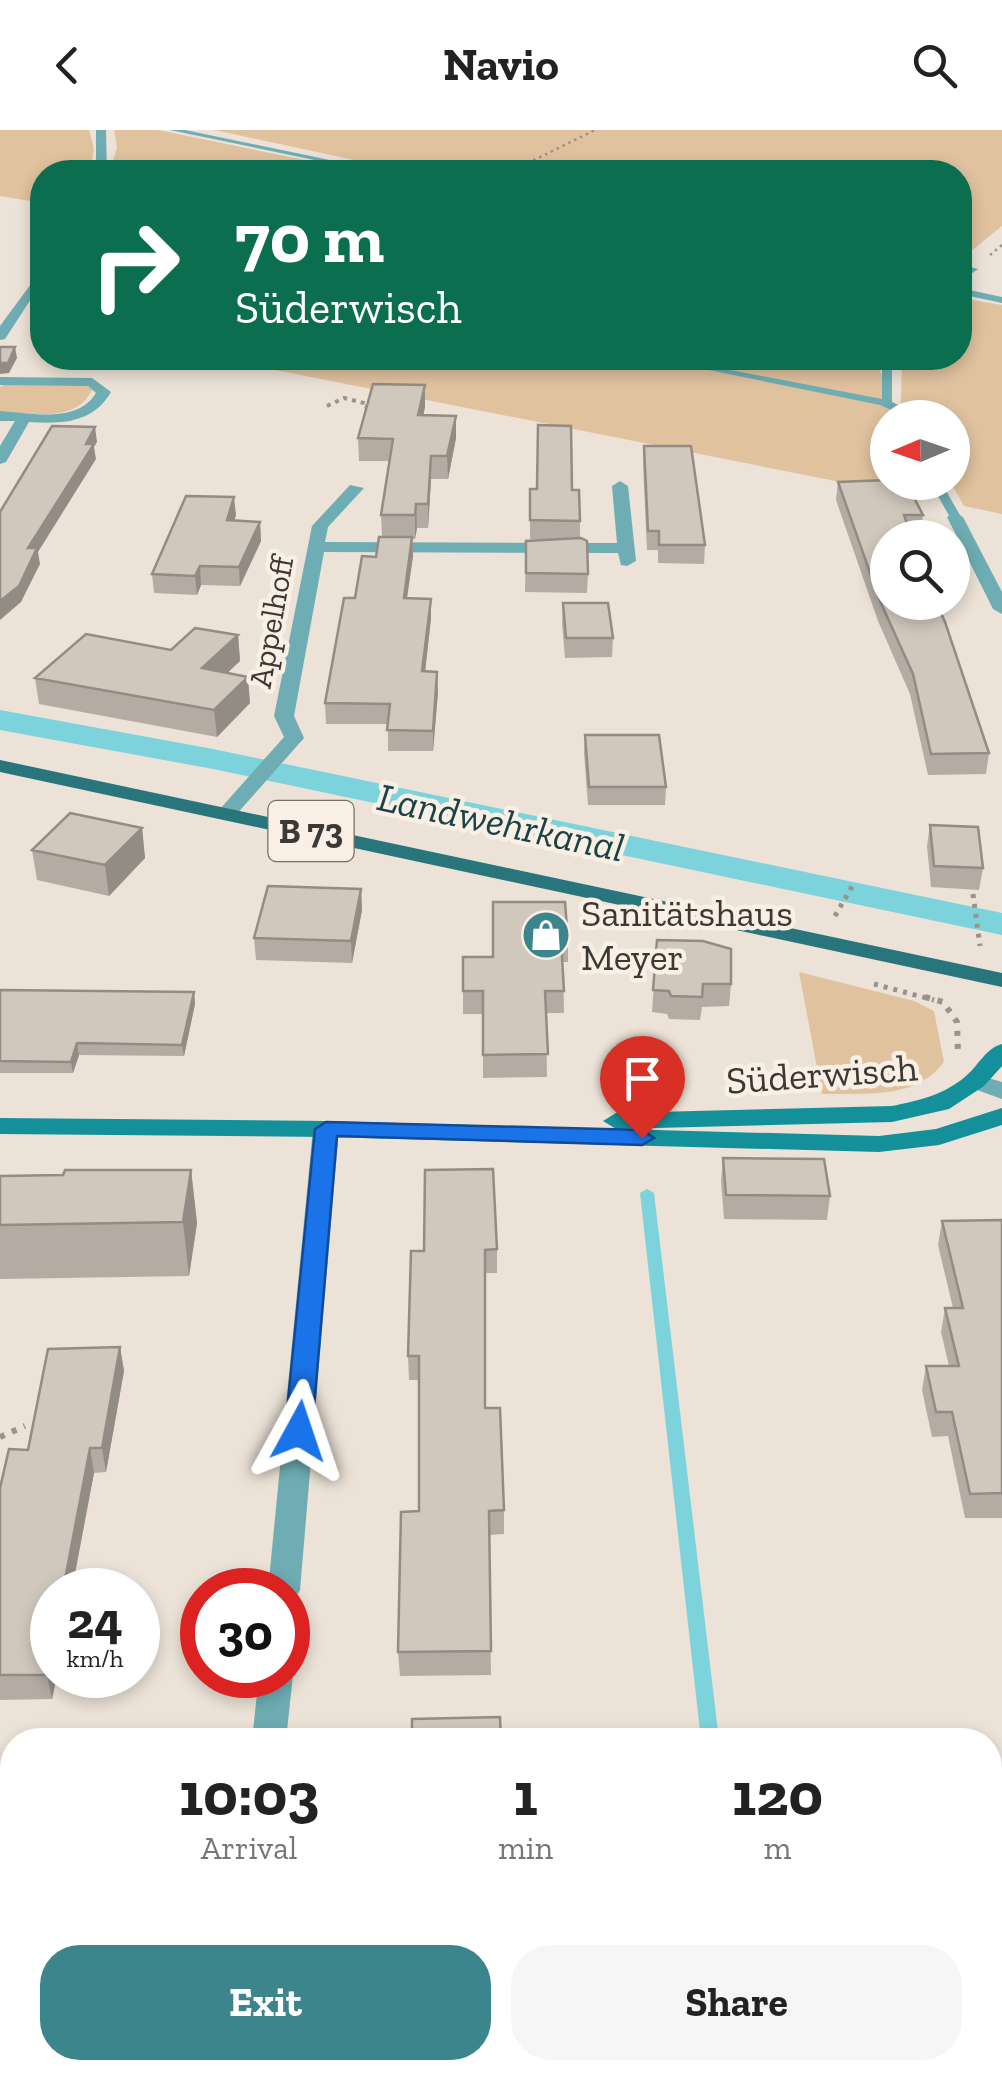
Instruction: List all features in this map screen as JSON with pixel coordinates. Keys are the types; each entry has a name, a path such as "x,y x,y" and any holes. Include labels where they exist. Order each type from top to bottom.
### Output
{"main road":[{"name":"B 73","path":"0,766 1002,980"}],"street":[{"path":"101,130 102,160"},
{"path":"0,336 30,290"},
{"path":"0,381 92,382 104,392 100,401 84,414 0,416"},
{"path":"0,460 24,417"},
{"path":"315,547 626,554 620,486"},
{"name":"Appelhoff","path":"227,813 294,738 284,716 320,526 356,488"},
{"path":"955,517 1002,609"},
{"name":"Süderwisch","path":"326,1129 892,1114 940,1104 976,1081 1002,1051"},
{"path":"976,1081 1002,1091"},
{"name":"Süderwisch","path":"0,1126 326,1129 879,1144 939,1137 1002,1116"},
{"path":"286,1568 326,1129"},
{"path":"270,1728 274,1698"}],"lane":[{"path":"174,130 323,160"},
{"path":"972,294 1002,300"},
{"path":"716,370 870,401"},
{"path":"887,370 887,400"},
{"path":"946,500 955,517"}],"path":[{"path":"534,160 595,130"},
{"path":"327,406 344,398 368,404 362,422"},
{"path":"835,916 854,883"},
{"path":"973,894 980,946"},
{"path":"0,1437 26,1426"}],"shaded area":[{"path":"0,130 89,130 94,149 92,160 30,160 30,201 0,196"},
{"path":"114,130 158,130 304,160 113,160 117,147"},
{"path":"214,130 1002,130 1002,226 972,250 972,160 354,160"},
{"path":"972,300 1002,305 1002,514 964,506 961,500 970,500 970,400 901,400 902,370 972,370"},
{"path":"276,370 880,370 890,400 870,400 870,488"},
{"path":"0,387 93,388 77,407 55,414 30,414 0,412"},
{"path":"799,972 914,1001 934,1011 944,1062 919,1083 904,1089 822,1094"}],"building":[{"path":"0,347 15,347 8,363 0,363"},
{"path":"373,384 425,385 418,415 456,416 447,456 431,456 428,504 416,504 415,515 381,515 393,439 358,438"},
{"path":"538,425 571,426 572,490 579,490 580,521 530,520 530,489 537,489"},
{"path":"52,426 95,427 86,444 94,444 28,548 37,548 19,586 0,601 0,512"},
{"path":"644,446 691,446 705,545 659,545 659,531 648,531"},
{"path":"870,481 870,500 915,500 923,515 904,515 906,520 870,520 870,573 838,482"},
{"path":"186,496 234,497 227,520 260,522 239,567 200,566 195,576 152,574"},
{"path":"379,537 412,537 404,598 431,599 422,671 437,672 433,731 387,730 390,704 325,703 344,598 355,598 362,556 376,557"},
{"path":"526,541 587,541 588,574 526,573"},
{"path":"563,603 608,603 613,638 566,638"},
{"path":"889,620 944,620 989,753 931,754 913,674"},
{"path":"195,628 238,635 202,668 248,677 214,710 35,678 86,634 171,650"},
{"path":"585,735 659,735 666,787 589,787"},
{"path":"70,813 142,828 105,865 32,850"},
{"path":"930,825 978,827 983,868 934,866"},
{"path":"268,886 361,889 351,941 254,938"},
{"path":"493,902 565,902 568,940 561,940 564,991 545,991 548,1054 483,1055 483,991 463,991 463,957 493,957"},
{"path":"657,940 703,941 731,949 731,984 703,984 702,997 671,996 669,991 653,990"},
{"path":"0,990 194,992 182,1045 77,1043 71,1062 0,1061"},
{"path":"723,1158 824,1159 830,1196 726,1195"},
{"path":"493,1169 497,1249 485,1250 485,1408 500,1408 504,1510 489,1511 491,1651 398,1652 401,1512 419,1511 419,1356 408,1356 411,1251 424,1251 425,1170"},
{"path":"65,1170 191,1170 183,1222 0,1225 0,1176 63,1175"},
{"path":"1002,1220 1002,1493 970,1494 952,1412 936,1412 926,1366 959,1366 945,1308 963,1308 942,1221"},
{"path":"120,1347 102,1448 90,1448 67,1568 30,1568 30,1675 0,1675 0,1488 9,1449 28,1450 48,1349"},
{"path":"500,1717 500,1728 412,1728 412,1719"}],"waterway":[{"name":"Landwehrkanal","path":"0,720 213,759 1002,924"},
{"path":"647,1193 709,1728"}],"place":[{"name":"Sanitätshaus Meyer","path":"546,935"}],"route":[{"path":"299,1431 326,1129 642,1138"}]}
